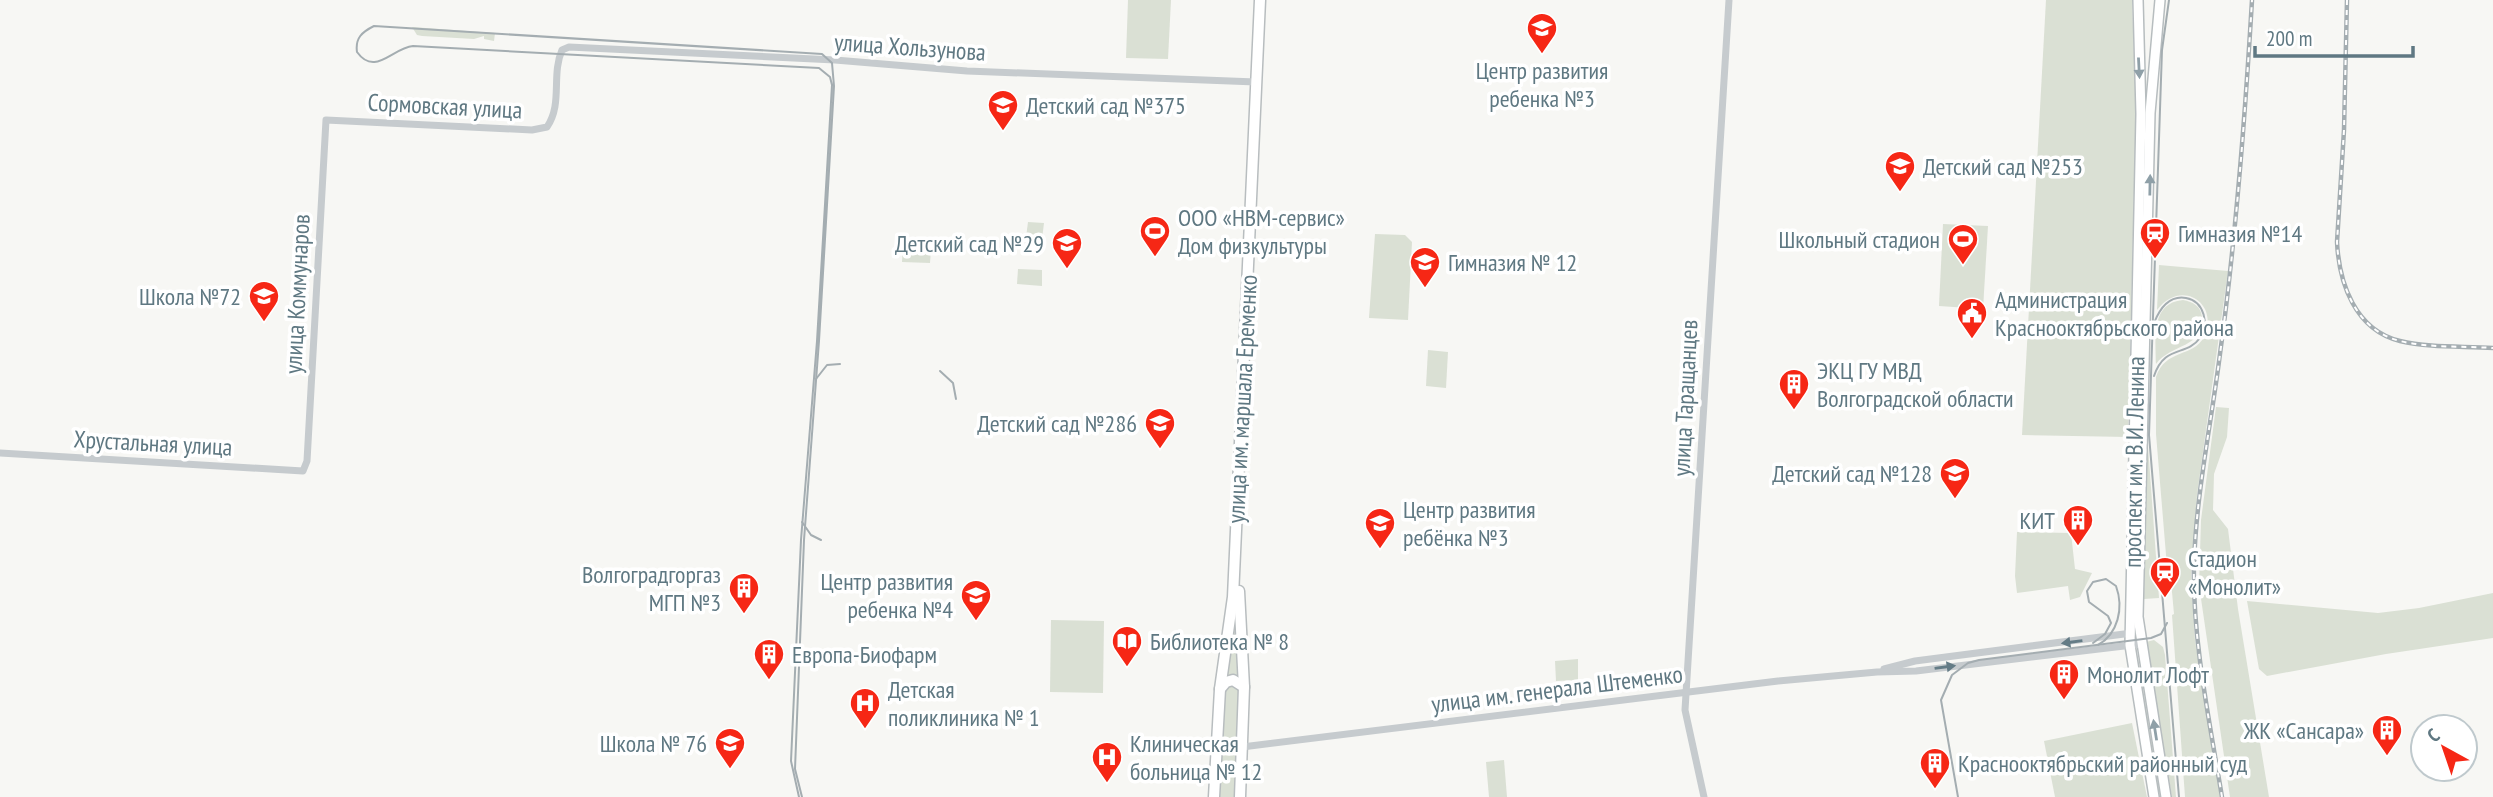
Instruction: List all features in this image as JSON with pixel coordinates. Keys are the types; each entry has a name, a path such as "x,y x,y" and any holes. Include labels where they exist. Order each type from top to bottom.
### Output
{"highway":[{"name":"улица им. маршала Еременко","path":"1214,797 1220,690 1233,597 1260,0"},
{"name":"улица им. маршала Еременко","path":"1240,797 1244,687 1238,599 1240,536 1267,0"},
{"path":"1220,690 1226,682 1233,680 1244,687"}],"main road":[{"name":"проспект им. В.И. Ленина","path":"2138,0 2141,114 2135,632 2141,644 2166,797"},
{"name":"проспект им. В.И. Ленина","path":"2154,797 2130,645 2135,632 2150,113 2160,0"},
{"path":"2137,32 2143,37 2152,37 2158,30"}],"street":[{"name":"улица Таращанцев","path":"1704,797 1685,710 1729,0"},
{"name":"улица Хользунова","path":"556,115 557,75 562,50 569,47 860,62 980,72 1256,82"},
{"name":"Сормовская улица","path":"326,120 532,130 547,127 556,115"},
{"name":"улица Коммунаров","path":"303,471 306,461 326,120"},
{"name":"Хрустальная улица","path":"0,453 303,471"},
{"name":"улица им. генерала Штеменко","path":"1877,671 1916,661 2135,632"},
{"name":"улица им. генерала Штеменко","path":"1242,747 1777,681 1877,671 1916,671 2141,644"}],"shaded area":[{"path":"1128,0 1171,0 1168,59 1126,58"},
{"path":"2046,0 2132,0 2136,111 2128,437 2022,435"},
{"path":"412,27 495,33 494,41 484,39 484,36 474,39 422,36 417,35"},
{"path":"1028,222 1044,223 1041,247 1025,245"},
{"name":"Школьный стадион","path":"1943,224 1988,226 1983,309 1939,306"},
{"path":"1375,234 1405,235 1412,242 1408,320 1369,318"},
{"path":"903,248 931,249 930,263 902,262"},
{"path":"2159,265 2228,271 2197,495 2191,575 2195,640 2220,797 2185,797 2174,614 2171,581 2168,579 2156,434 2156,377 2166,361 2199,344 2208,325 2207,314 2196,299 2187,296 2177,296 2157,310"},
{"path":"1018,269 1042,270 1042,286 1017,284"},
{"path":"2183,300 2193,303 2200,310 2202,317 2198,335 2156,364 2156,334 2160,315 2172,303"},
{"path":"1428,350 1448,352 1446,388 1426,386"},
{"path":"2216,407 2229,408 2227,437 2214,474 2213,510 2228,529 2238,609 2269,797 2230,797 2199,585 2201,520"},
{"path":"2146,446 2159,598 2144,599"},
{"path":"2017,532 2071,533 2075,569 2092,573 2080,597 2070,600 2068,586 2017,593"},
{"path":"2493,593 2493,638 2267,676 2259,669 2247,601 2378,613"},
{"path":"1233,615 1236,615 1237,675 1225,675"},
{"path":"1051,620 1104,621 1103,693 1050,692"},
{"path":"2154,640 2163,647 2165,655 2176,797 2172,797 2146,642"},
{"path":"2136,656 2138,658 2161,797 2157,797"},
{"path":"1578,659 1578,680 1556,681 1555,661"},
{"path":"1231,685 1237,687 1238,692 1234,797 1219,797 1224,688"},
{"path":"2132,723 2147,797 2055,797 2044,741"},
{"path":"1504,760 1507,797 1489,797 1486,762"}],"tram line":[{"path":"2169,0 2162,50 2149,435 2179,797"},
{"path":"799,797 791,761 801,540 817,341 832,85 830,77 819,68 413,46 377,62 370,62 357,52 360,36 370,28 374,26 822,54 832,63 834,86 804,540 795,769 802,797"},
{"path":"2154,323 2166,304 2180,298 2192,300 2197,304 2205,320 2200,338 2194,344 2164,359 2154,376"},
{"path":"816,379 827,365 840,364"},
{"path":"940,371 953,383 956,399"},
{"path":"802,522 811,535 821,540"},
{"path":"2093,643 2105,634 2111,623 2108,616 2089,602 2087,591 2093,582 2106,579 2116,586 2118,620 2110,634 2098,645"},
{"path":"1958,797 1941,700 1952,675 1968,663 1979,660 2151,638 2161,634 2167,623"}],"railway":[{"path":"2222,797 2199,651 2194,593 2195,538 2226,310 2243,133 2252,0"},
{"path":"2347,0 2344,130 2337,242 2341,273 2352,303 2371,327 2400,341 2423,345 2493,348"}],"place":[{"name":"Центр развития ребенка №3","path":"1542,55"},
{"name":"Детский сад №375","path":"1003,132"},
{"name":"Детский сад №253","path":"1900,193"},
{"name":"ООО «НВМ-сервис» Дом физкультуры","path":"1155,258"},
{"name":"Гимназия №14","path":"2155,260"},
{"name":"Школьный стадион","path":"1963,266"},
{"name":"Детский сад №29","path":"1067,270"},
{"name":"Гимназия № 12","path":"1425,289"},
{"name":"Школа №72","path":"264,323"},
{"name":"Администрация Краснооктябрьского района","path":"1972,340"},
{"name":"ЭКЦ ГУ МВД Волгоградской области","path":"1794,411"},
{"name":"Детский сад №286","path":"1160,450"},
{"name":"Детский сад №128","path":"1955,500"},
{"name":"КИТ","path":"2078,547"},
{"name":"Центр развития ребёнка №3","path":"1380,550"},
{"name":"Стадион «Монолит»","path":"2165,599"},
{"name":"Волгоградгоргаз МГП №3","path":"744,615"},
{"name":"Центр развития ребенка №4","path":"976,622"},
{"name":"Библиотека № 8","path":"1127,668"},
{"name":"Европа-Биофарм","path":"769,681"},
{"name":"Монолит Лофт","path":"2064,701"},
{"name":"Детская поликлиника № 1","path":"865,730"},
{"name":"ЖК «Сансара»","path":"2387,757"},
{"name":"Школа № 76","path":"730,770"},
{"name":"Клиническая больница № 12","path":"1107,784"},
{"name":"Краснооктябрьский районный суд","path":"1935,790"}]}
